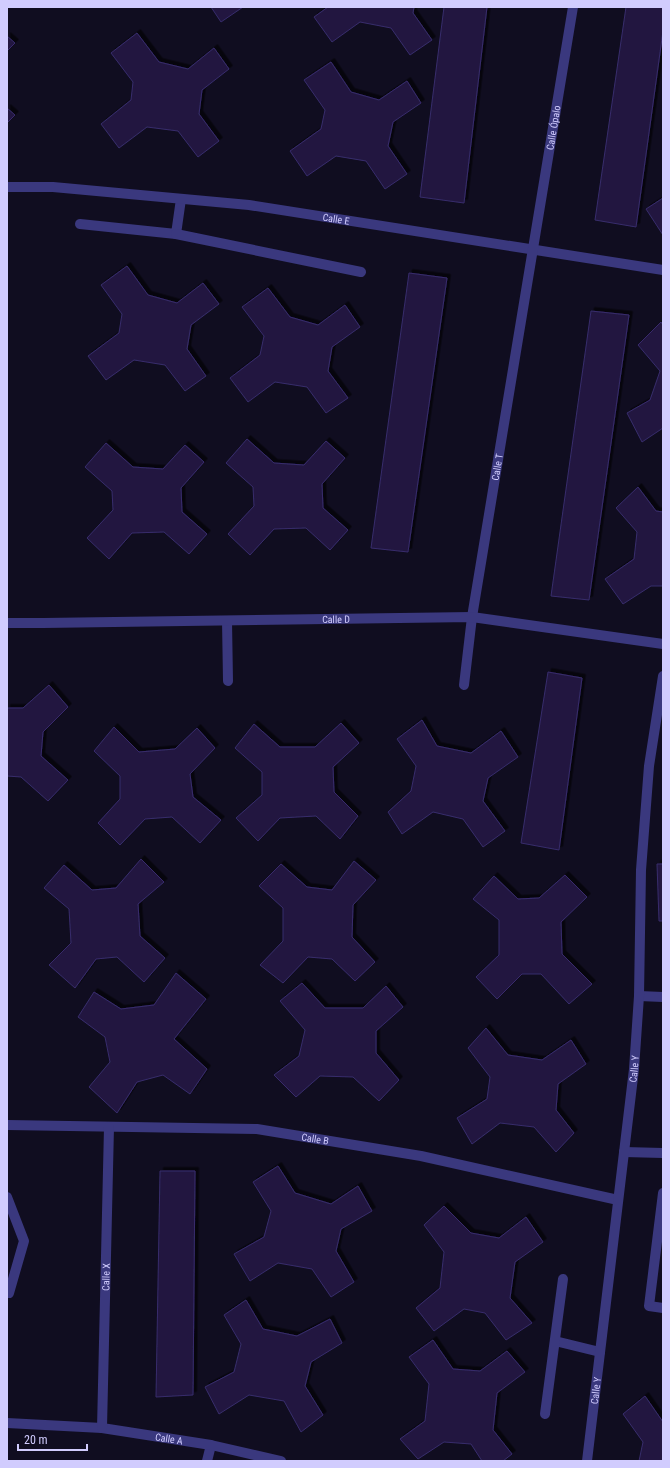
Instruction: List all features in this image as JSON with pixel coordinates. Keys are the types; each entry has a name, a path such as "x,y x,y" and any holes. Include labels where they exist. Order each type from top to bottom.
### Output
{"street":[{"name":"Calle Ópalo","path":"532,249 573,7"},
{"name":"Calle E","path":"7,186 53,187 249,205 663,270"},
{"path":"176,234 181,199"},
{"path":"80,224 176,234 360,272"},
{"name":"Calle T","path":"464,685 472,617 532,249"},
{"name":"Calle D","path":"7,623 472,617 663,644"},
{"path":"227,621 228,681"},
{"name":"Calle Y","path":"587,1461 634,1069 638,996 641,870 649,766 663,676"},
{"path":"638,996 663,996"},
{"name":"Calle B","path":"7,1125 257,1129 421,1156 618,1200"},
{"name":"Calle X","path":"102,1428 109,1127"},
{"path":"624,1152 663,1153"},
{"path":"663,1193 649,1306 663,1308"},
{"path":"7,1197 24,1241 7,1293"},
{"path":"545,1414 563,1279"},
{"path":"555,1341 600,1352"},
{"name":"Calle A","path":"7,1423 102,1428 211,1444 281,1461"},
{"path":"207,1461 211,1444"}],"building":[{"path":"211,7 243,7 221,22"},
{"path":"328,7 414,7 413,13 432,40 410,55 391,28 360,22 332,42 314,17"},
{"path":"444,7 487,7 464,203 420,197"},
{"path":"626,7 663,7 663,31 636,227 595,220"},
{"path":"137,33 159,62 188,69 214,48 229,69 202,90 199,114 219,141 198,157 178,131 147,127 119,148 101,124 131,100 133,82 111,53"},
{"path":"7,36 15,43 7,51"},
{"path":"331,62 351,92 379,100 407,81 421,103 393,122 388,146 407,174 385,189 366,161 336,156 307,176 290,151 321,129 325,110 304,80"},
{"path":"7,108 15,115 7,123"},
{"path":"663,198 663,235 646,209"},
{"path":"127,266 148,295 177,303 203,283 219,304 191,325 187,349 206,376 185,391 165,365 134,360 106,380 88,356 119,333 122,314 101,285"},
{"path":"409,273 447,278 408,552 371,548"},
{"path":"268,288 290,317 318,325 345,305 360,327 332,347 328,371 348,398 326,413 307,387 275,382 248,402 230,378 260,355 264,336 242,307"},
{"path":"591,311 629,315 589,600 551,596"},
{"path":"661,322 663,325 663,428 642,442 627,413 650,400 660,371 638,345"},
{"path":"247,439 274,463 304,465 326,441 345,458 322,484 323,508 348,530 330,550 306,528 274,529 250,555 228,534 254,506 253,487 226,463"},
{"path":"106,443 133,467 163,469 185,445 204,462 181,488 182,512 207,534 189,554 164,532 132,533 109,559 87,538 113,510 112,491 85,467"},
{"path":"638,487 656,511 663,512 663,586 651,586 623,604 605,579 634,559 637,532 616,508"},
{"path":"548,672 582,678 559,850 521,843"},
{"path":"49,685 68,707 43,732 41,756 68,780 48,801 21,777 7,776 7,708 23,708"},
{"path":"422,720 437,746 471,753 501,731 518,757 488,778 483,801 505,831 483,847 463,819 433,812 402,834 388,812 411,791 416,766 397,739"},
{"path":"341,723 359,743 333,767 334,792 358,816 340,839 316,816 280,818 258,841 236,818 262,795 262,772 235,748 254,724 280,747 315,747"},
{"path":"114,727 139,752 175,749 197,728 215,748 190,774 193,797 221,820 200,843 172,817 145,819 120,845 98,823 120,799 120,776 94,751"},
{"path":"141,859 164,882 138,904 140,936 165,958 144,982 117,957 96,959 75,988 49,965 71,943 69,909 44,888 64,865 92,890 116,888"},
{"path":"354,861 376,880 353,905 352,937 375,962 355,981 332,959 308,957 283,983 260,965 283,941 283,908 259,886 281,864 307,887 332,890"},
{"path":"657,864 663,864 663,921 659,921"},
{"path":"565,875 587,897 561,922 562,954 592,984 569,1004 541,974 522,974 497,999 476,977 499,955 499,920 473,899 494,876 518,899 539,898"},
{"path":"176,973 206,999 174,1039 207,1069 190,1094 163,1075 137,1082 117,1113 89,1087 110,1062 105,1037 78,1017 94,992 121,1009 154,1005"},
{"path":"302,983 325,1008 363,1008 386,986 403,1007 376,1031 376,1053 399,1080 379,1101 353,1077 320,1076 296,1097 274,1075 299,1056 305,1030 280,1001"},
{"path":"486,1028 508,1055 542,1060 571,1040 586,1064 558,1084 556,1110 574,1133 556,1152 534,1127 500,1123 472,1144 457,1118 487,1099 490,1077 468,1048"},
{"path":"278,1166 295,1193 331,1204 358,1186 372,1211 341,1229 336,1251 354,1282 331,1297 312,1269 278,1263 250,1281 234,1254 264,1237 271,1211 253,1182"},
{"path":"160,1171 195,1171 193,1395 156,1397"},
{"path":"444,1206 471,1233 499,1238 526,1217 543,1242 515,1262 510,1298 532,1323 506,1340 485,1313 464,1309 434,1331 416,1308 440,1288 444,1252 424,1225"},
{"path":"246,1300 263,1329 297,1336 330,1319 342,1343 311,1362 305,1386 323,1415 301,1432 284,1401 249,1395 219,1414 205,1387 234,1372 241,1344 224,1315"},
{"path":"433,1340 453,1369 480,1371 507,1351 525,1372 497,1393 493,1430 512,1454 503,1461 482,1461 471,1444 444,1442 418,1459 400,1439 425,1421 429,1384 409,1357"},
{"path":"645,1396 663,1422 663,1461 639,1461 643,1442 623,1414"}]}
